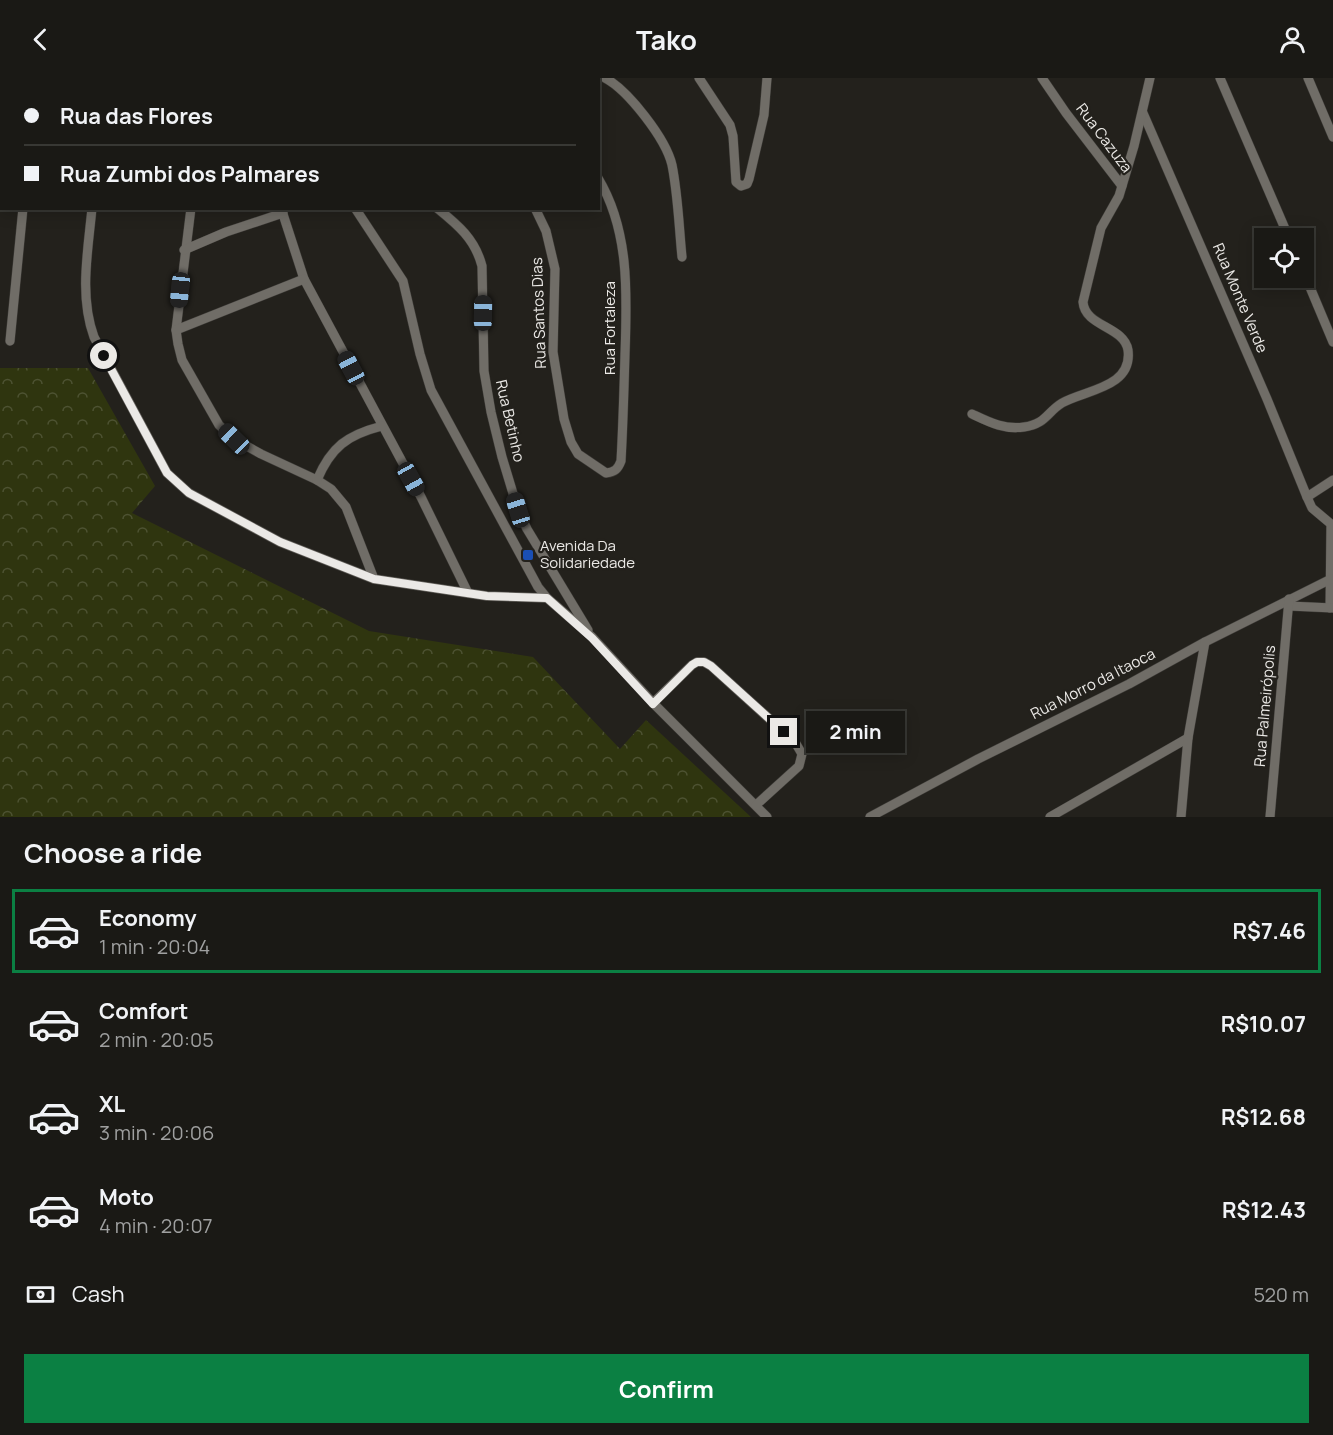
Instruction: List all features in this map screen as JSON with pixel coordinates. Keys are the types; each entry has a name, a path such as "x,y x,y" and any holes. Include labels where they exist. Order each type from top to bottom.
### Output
{"street":[{"path":"605,78 625,92 667,150 672,166 682,257"},
{"path":"699,78 730,125 733,136 736,182 739,185 747,184 753,162 764,115 767,78"},
{"name":"Rua Cazuza","path":"1042,78 1122,186"},
{"path":"972,414 998,426 1037,424 1062,403 1104,387 1118,377 1125,368 1128,358 1124,341 1090,318 1083,308 1083,302 1101,228 1122,186 1143,113 1149,82 1143,78"},
{"path":"1220,78 1285,228"},
{"path":"1308,78 1333,137"},
{"name":"Rua Monte Verde","path":"1143,113 1268,399 1312,508 1332,524"},
{"name":"Rua Fortaleza","path":"600,181 608,194 616,217 625,264 626,319 621,461 619,467 613,472 606,473"},
{"path":"10,341 23,210"},
{"path":"92,210 85,281 89,323 94,337 167,473 189,493 250,527 314,557 374,579 402,585 505,598 547,598"},
{"path":"191,210 176,330 182,360 219,425 234,439 331,489 346,507 374,579"},
{"path":"356,210 403,281 424,372 440,409 530,574 547,598 592,638 653,704 767,817"},
{"name":"Rua Betinho","path":"439,210 460,227 472,242 482,266 484,371 491,412 518,510 543,557 567,592 592,638"},
{"name":"Rua Santos Dias","path":"536,210 546,231 555,269 553,352 564,419 571,442 578,454 606,473"},
{"path":"184,250 226,231 282,211 304,279 421,497 468,592"},
{"path":"176,330 304,279"},
{"path":"1310,288 1333,342"},
{"path":"316,480 326,460 337,447 363,431 382,426"},
{"path":"1307,497 1333,480"},
{"path":"1289,602 1331,608 1332,524"},
{"name":"Rua Morro da Itaoca","path":"870,817 978,759 1331,579"},
{"name":"Rua Palmeirópolis","path":"1270,817 1289,602"},
{"path":"1181,817 1188,738 1205,642"},
{"path":"653,704 692,665 704,662 795,742 802,754 799,766 756,805"},
{"path":"1050,817 1188,738"}],"green space":[{"path":"0,368 88,368 155,486 132,513 369,631 533,657 620,749 646,720 751,817 0,817"}],"place":[{"name":"Avenida Da Solidariedade","path":"528,555"}],"route":[{"path":"104,356 167,473 189,493 250,527 314,557 374,579 487,596 547,598 592,638 653,704 692,665 704,662 784,732"}]}
